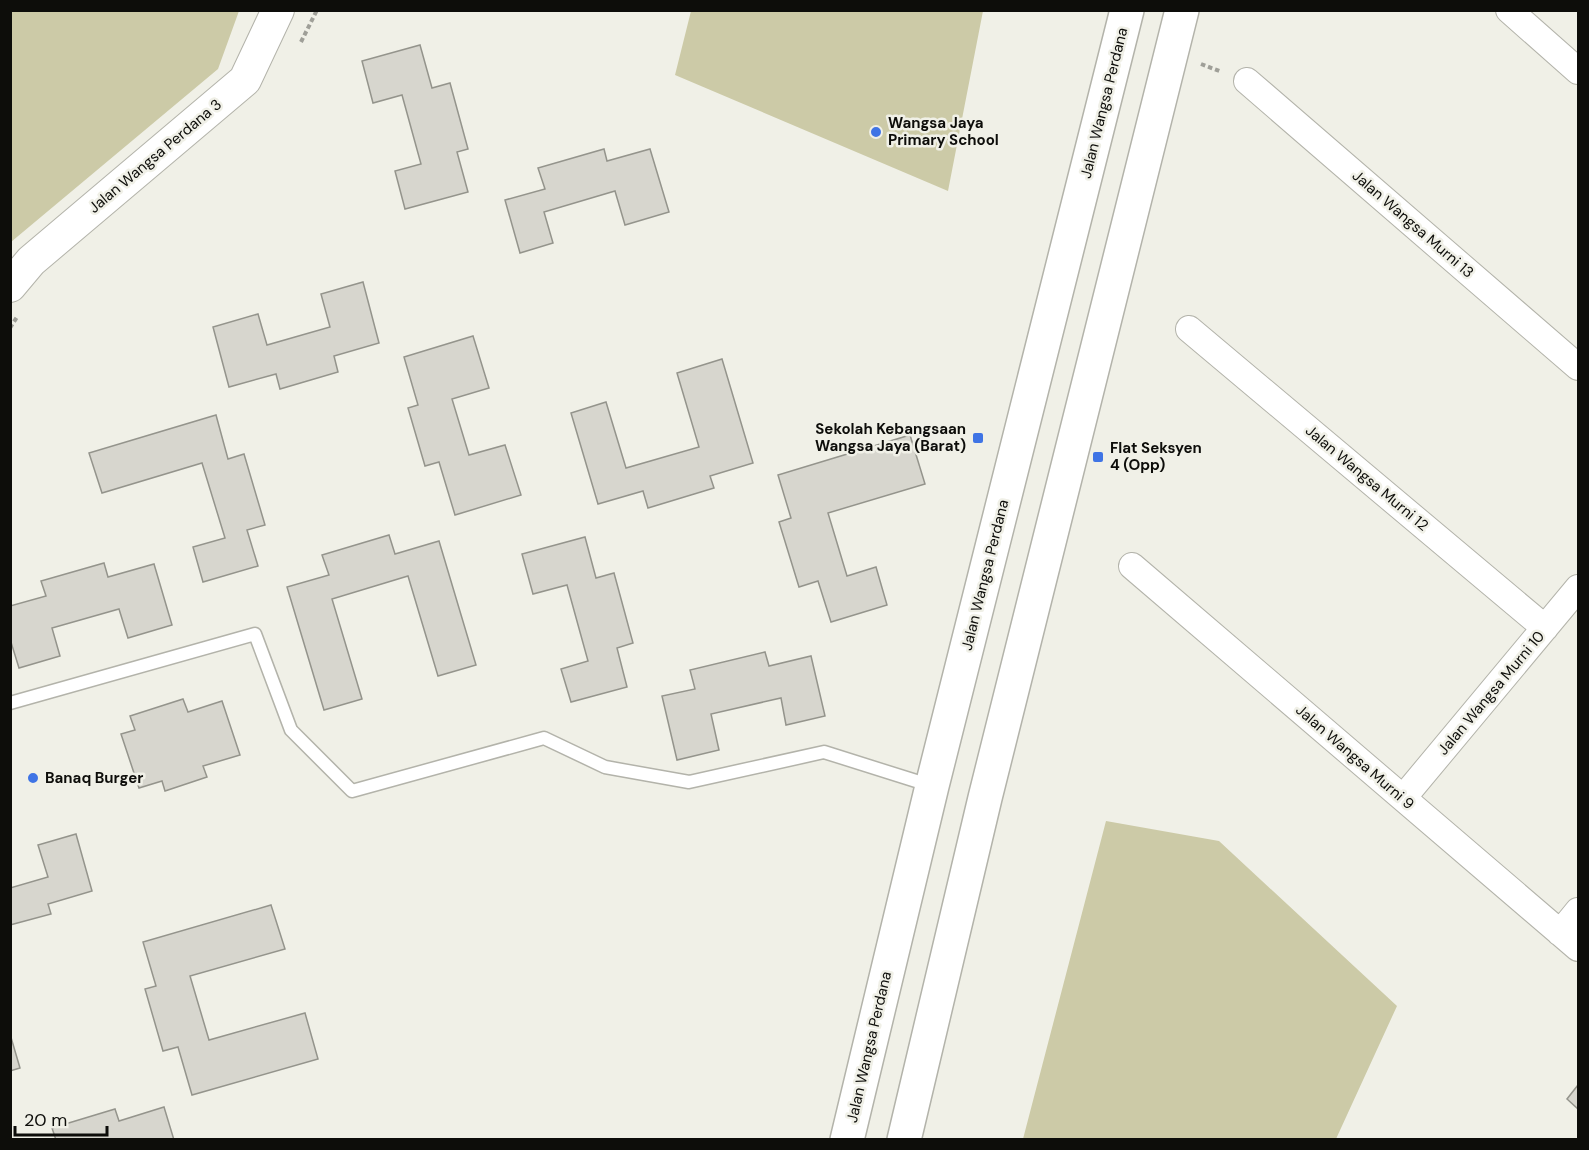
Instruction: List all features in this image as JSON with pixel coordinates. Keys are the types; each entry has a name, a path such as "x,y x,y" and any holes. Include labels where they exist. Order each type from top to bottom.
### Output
{"main road":[{"name":"Jalan Wangsa Perdana","path":"847,1140 932,786 1127,10"},
{"path":"904,1140 985,798 1182,10"}],"street":[{"name":"Jalan Wangsa Perdana 3","path":"10,286 31,261 245,80 278,10"},
{"path":"1509,10 1578,71"},
{"name":"Jalan Wangsa Murni 13","path":"1247,81 1578,367"},
{"name":"Jalan Wangsa Murni 12","path":"1189,329 1545,628"},
{"name":"Jalan Wangsa Murni 9","path":"1132,566 1569,940"},
{"name":"Jalan Wangsa Murni 10","path":"1403,798 1578,588"},
{"path":"1569,940 1578,911"}],"lane":[{"path":"10,703 255,634 291,730 352,791 544,738 605,767 689,782 824,752 932,786"}],"path":[{"path":"1172,54 1247,81"}],"shaded area":[{"path":"11,10 239,11 218,69 11,242"},
{"path":"691,11 983,11 948,191 675,75"},
{"path":"1106,821 1219,841 1397,1006 1336,1139 1023,1139"}],"building":[{"path":"420,45 432,88 450,83 468,149 457,152 468,192 405,209 395,171 421,164 402,95 373,103 362,61"},
{"path":"604,149 607,161 650,149 669,212 625,225 615,191 544,212 553,243 520,253 505,200 545,189 538,168"},
{"path":"363,282 379,343 334,356 338,372 280,389 276,374 229,387 213,327 258,314 267,345 330,327 321,294"},
{"path":"473,336 489,388 452,399 469,455 505,445 521,495 455,515 439,462 425,466 408,408 418,405 404,357"},
{"path":"722,359 753,463 710,476 714,488 648,508 643,491 598,504 571,413 606,402 626,468 699,447 677,373"},
{"path":"216,415 228,459 244,454 265,525 247,530 258,566 203,582 193,547 225,538 202,463 102,493 89,453"},
{"path":"910,435 925,484 828,513 847,576 876,567 887,605 831,622 818,581 799,587 779,522 791,518 778,475"},
{"path":"389,535 395,554 439,541 476,665 438,676 408,576 332,599 362,699 324,710 287,587 329,575 322,555"},
{"path":"585,537 596,578 614,573 633,643 617,648 627,687 571,702 561,669 588,661 567,585 533,594 522,554"},
{"path":"104,563 108,577 154,564 172,625 128,638 119,609 52,628 60,656 19,668 10,639 10,606 46,596 41,581"},
{"path":"765,652 769,666 811,656 825,716 786,725 781,698 711,714 719,750 677,760 662,696 695,689 690,670"},
{"path":"183,699 188,712 222,701 240,755 203,766 207,777 165,791 162,781 139,788 121,734 135,730 130,716"},
{"path":"76,834 92,891 48,904 51,914 10,925 10,888 48,877 38,845"},
{"path":"271,905 285,949 190,976 209,1040 305,1013 318,1059 192,1095 178,1047 163,1051 145,989 156,986 143,942"},
{"path":"10,1034 20,1068 10,1071"},
{"path":"1578,1085 1578,1109 1567,1099"},
{"path":"164,1107 174,1140 56,1140 52,1128 115,1109 119,1121"}],"place":[{"name":"Wangsa Jaya Primary School","path":"876,132"},
{"name":"Sekolah Kebangsaan Wangsa Jaya (Barat)","path":"978,438"},
{"name":"Flat Seksyen 4 (Opp)","path":"1098,457"},
{"name":"Banaq Burger","path":"33,778"}]}
